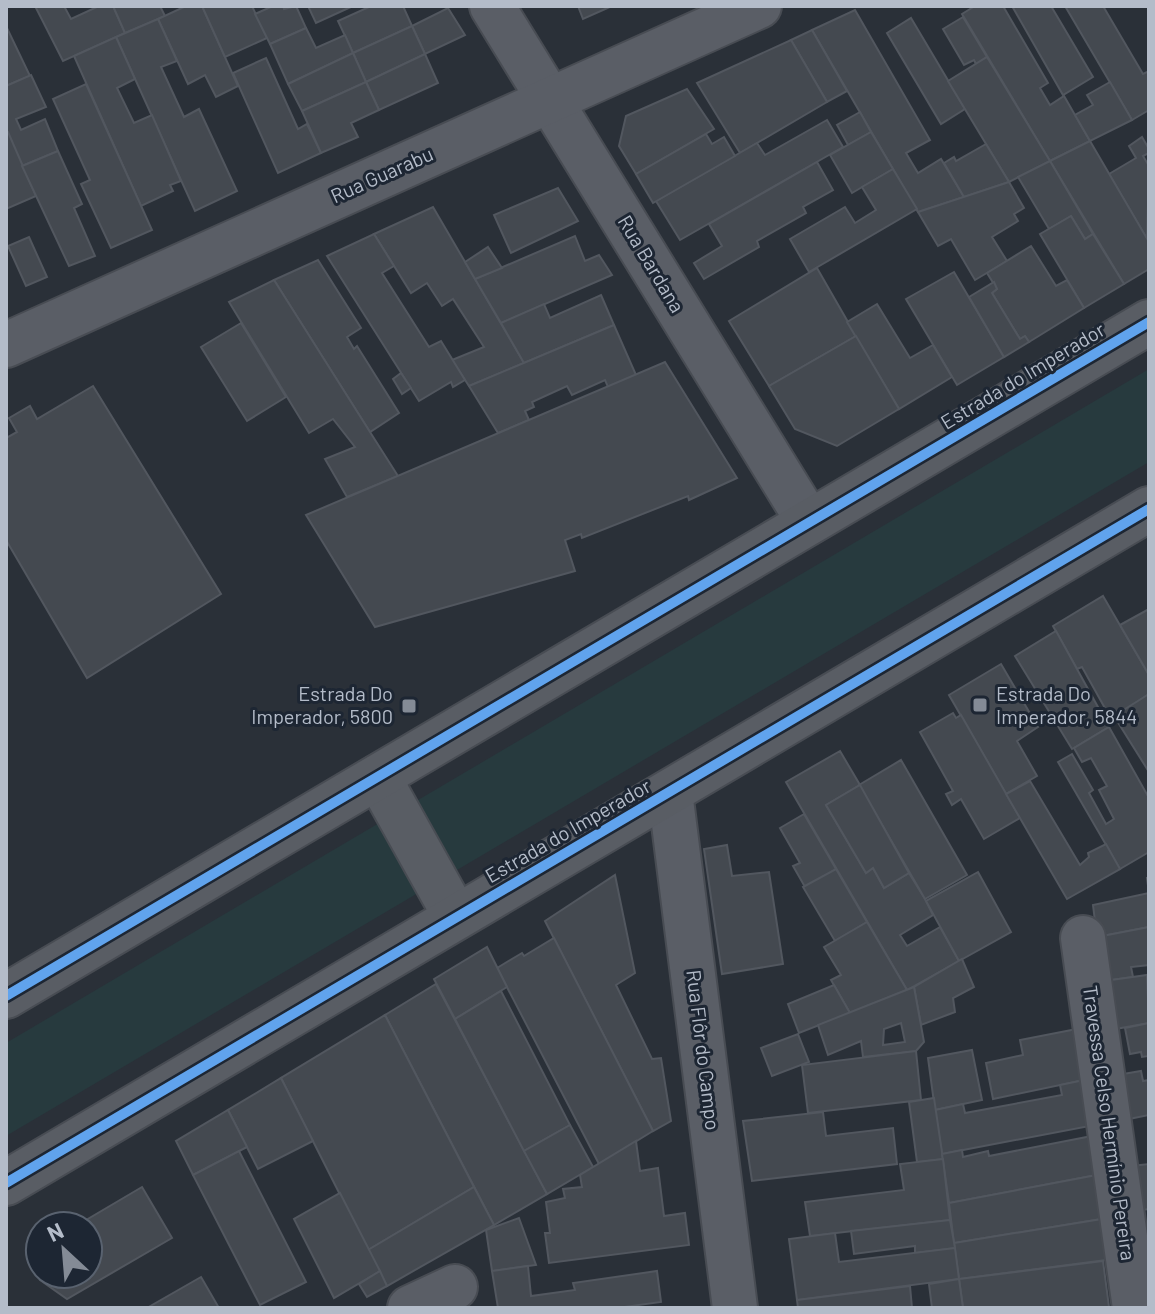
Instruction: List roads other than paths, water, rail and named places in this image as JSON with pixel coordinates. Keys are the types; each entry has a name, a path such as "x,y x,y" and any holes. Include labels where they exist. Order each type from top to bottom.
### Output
{"main road":[{"name":"Estrada do Imperador","path":"6,996 1149,322"},
{"name":"Estrada do Imperador","path":"6,1183 1149,509"},
{"path":"378,777 456,917"}],"street":[{"name":"Rua Bardana","path":"492,6 809,522"},
{"name":"Rua Guarabu","path":"6,345 759,6"},
{"name":"Rua Flôr do Campo","path":"670,792 735,1308"},
{"name":"Travessa Celso Hermínio Pereira","path":"1083,938 1135,1308"},
{"path":"410,1308 455,1287"}],"place":[{"name":"Estrada Do Imperador, 5844","path":"980,705"},
{"name":"Estrada Do Imperador, 5800","path":"409,706"}]}
